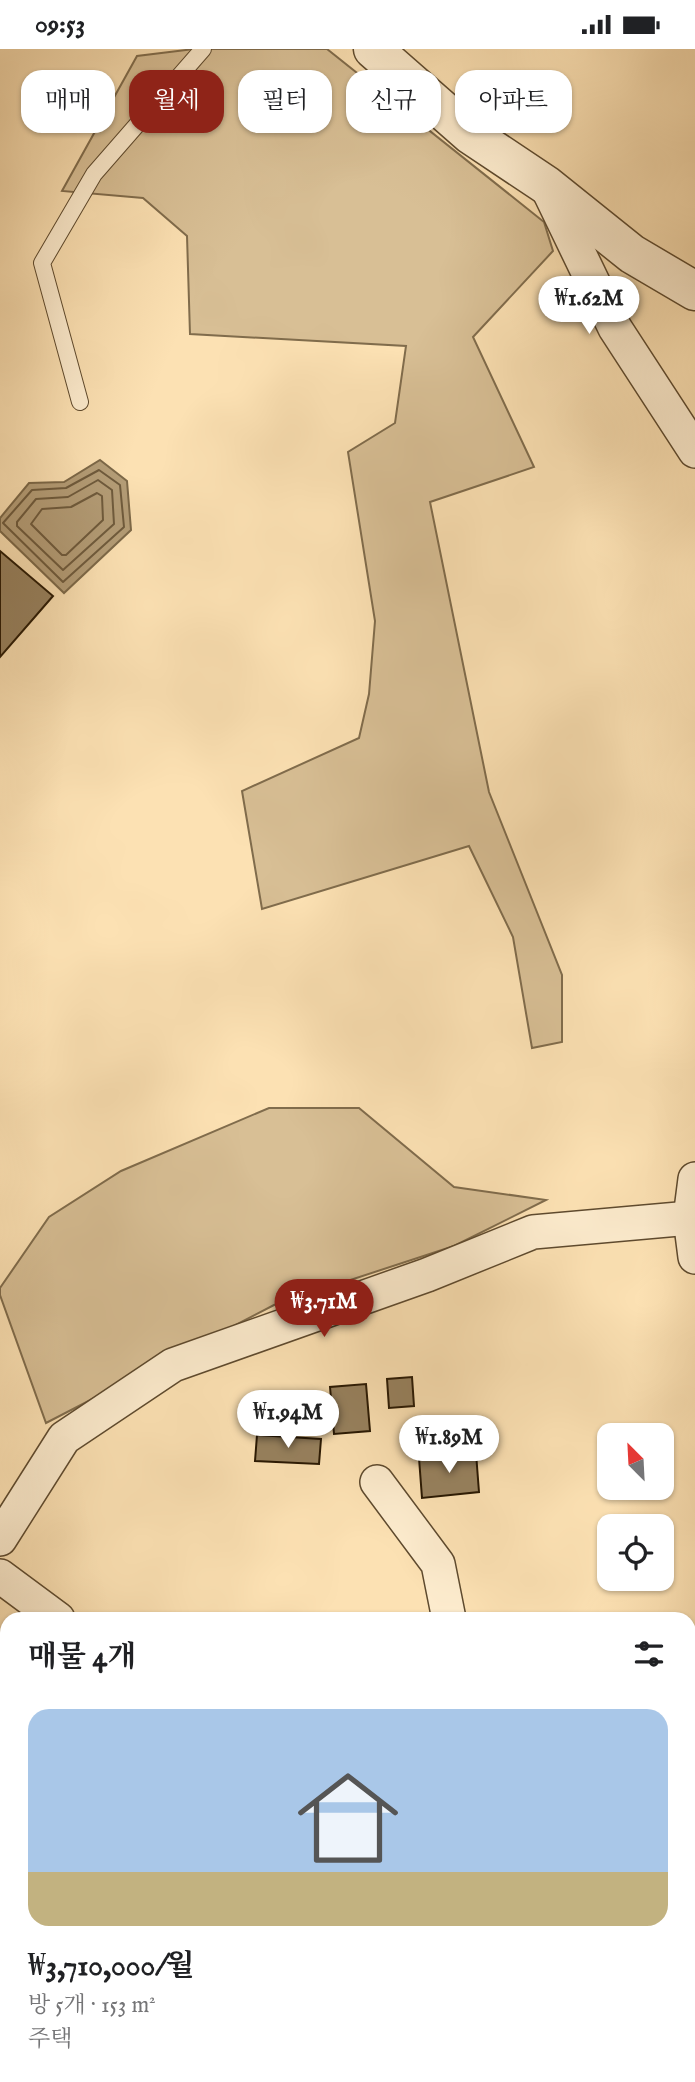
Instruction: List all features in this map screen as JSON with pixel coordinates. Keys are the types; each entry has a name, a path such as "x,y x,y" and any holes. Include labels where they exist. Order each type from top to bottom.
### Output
{"street":[{"path":"373,49 471,135 546,185 632,254 695,291"},
{"path":"546,185 615,328 695,451"},
{"path":"695,1179 690,1218 695,1257"},
{"path":"0,1539 64,1437 173,1365 427,1275 533,1232 690,1218"},
{"path":"377,1482 438,1564 448,1612"},
{"path":"0,1576 49,1612"}],"lane":[{"path":"80,402 42,263 94,174 203,49"}],"shaded area":[{"path":"194,49 327,49 353,70 346,70 346,133 432,133 544,222 553,251 473,337 534,467 430,502 489,792 562,975 562,1042 532,1048 513,937 469,846 262,909 242,791 359,738 369,694 375,621 348,452 395,423 406,346 190,334 187,236 143,198 62,191 94,133 115,133 115,96 129,70 129,133 224,133 224,70 129,70 137,56"},
{"path":"269,1108 359,1108 454,1187 546,1200 454,1246 274,1305 46,1423 0,1295 0,1288 49,1217 121,1171"}],"water":[{"path":"100,460 127,481 131,530 64,593 0,531 0,518 29,483 64,482"}],"building":[{"path":"0,551 53,596 0,657"},
{"path":"412,1377 414,1406 389,1408 387,1379"},
{"path":"366,1384 370,1431 334,1434 330,1387"},
{"path":"257,1435 321,1439 319,1464 255,1461"},
{"path":"476,1453 479,1492 422,1498 419,1458"}]}
